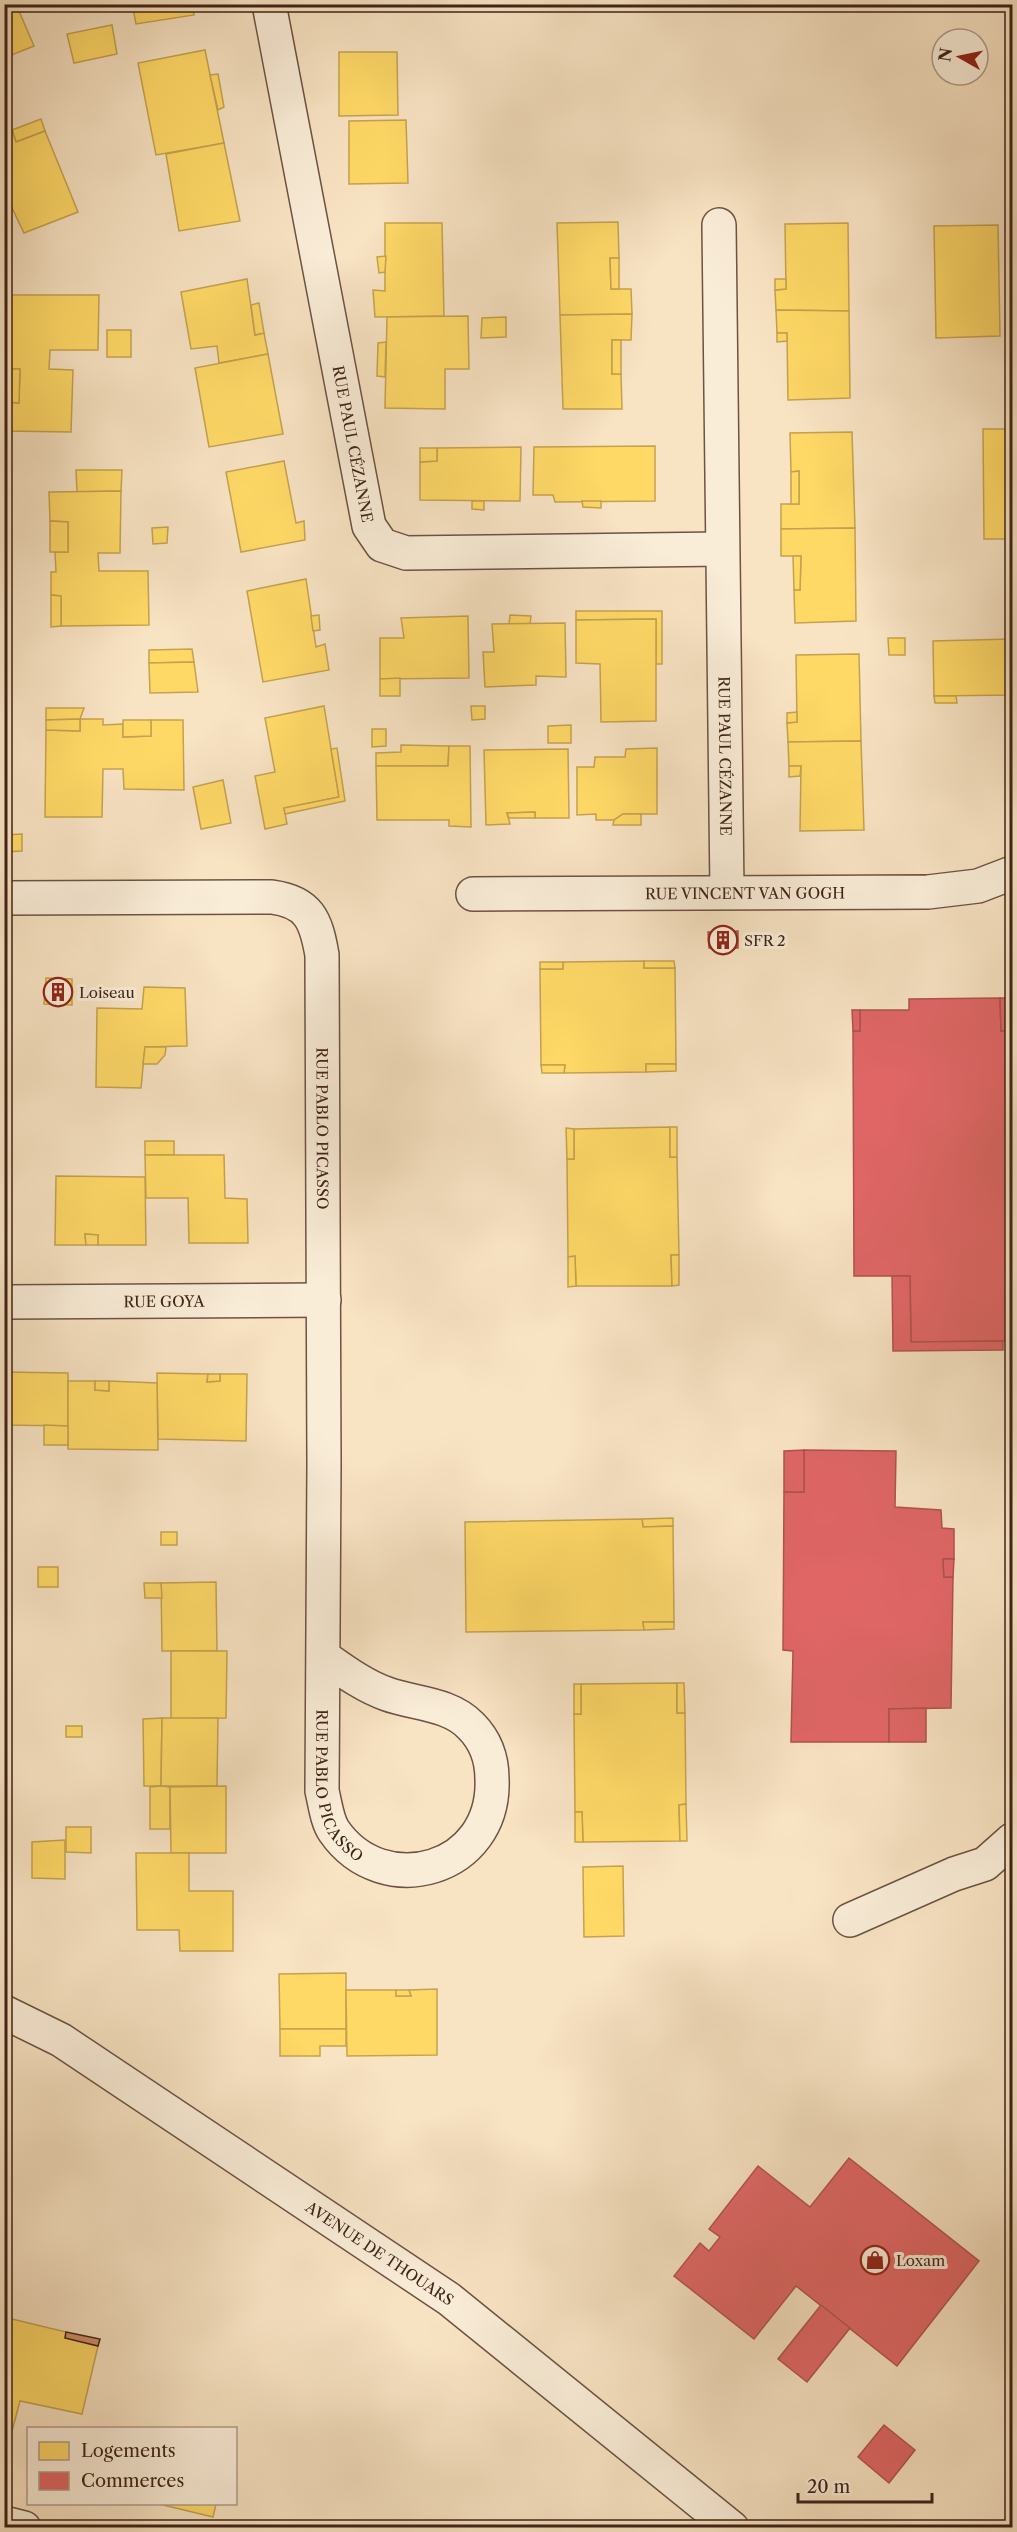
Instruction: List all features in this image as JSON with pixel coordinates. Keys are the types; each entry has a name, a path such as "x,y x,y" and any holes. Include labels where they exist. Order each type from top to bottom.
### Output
{"street":[{"name":"RUE PAUL CÉZANNE","path":"269,4 369,526 382,545 406,553 722,549"},
{"name":"RUE PAUL CÉZANNE","path":"719,225 728,892"},
{"name":"RUE VINCENT VAN GOGH","path":"473,894 927,892 978,886 1012,873"},
{"name":"RUE PABLO PICASSO","path":"4,898 272,897 293,900 304,909 318,929 322,955 324,1300 322,1791 332,1829 354,1855 378,1865 397,1868 439,1866 465,1850 485,1826 493,1794 492,1757 471,1725 440,1707 389,1695 368,1686 324,1657"},
{"name":"RUE GOYA","path":"4,1302 324,1300"},
{"path":"850,1920 954,1874 985,1864 1012,1840"},
{"name":"AVENUE DE THOUARS","path":"4,2012 61,2040 449,2299 732,2528"},
{"path":"4,2523 24,2528"}],"building: Logements":[{"path":"4,4 16,4 34,46 4,58"},
{"path":"132,4 192,4 194,15 136,24"},
{"path":"112,25 117,54 74,63 67,34"},
{"path":"205,50 224,143 156,155 138,63"},
{"path":"339,52 397,52 398,115 339,116"},
{"path":"218,74 224,107 218,110 210,75"},
{"path":"41,119 45,131 16,142 12,130"},
{"path":"406,120 408,183 349,184 349,121"},
{"path":"12,130 16,142 45,131 78,212 24,233 4,191 4,133"},
{"path":"224,143 240,221 179,231 166,154"},
{"path":"618,222 619,258 610,258 611,289 631,289 632,314 560,315 557,223"},
{"path":"385,223 442,223 444,316 375,317 373,290 385,291"},
{"path":"848,223 849,311 776,310 775,290 786,289 785,224"},
{"path":"998,225 1000,336 936,338 934,226"},
{"path":"386,256 385,272 379,273 377,257"},
{"path":"610,258 619,258 619,289 611,289"},
{"path":"247,279 255,335 264,333 268,354 219,363 217,346 191,349 181,292"},
{"path":"775,279 786,279 786,289 775,290"},
{"path":"4,295 10,295 10,323 4,323"},
{"path":"10,295 99,295 98,350 50,350 49,369 73,370 71,432 4,431 4,402 19,403 20,369 4,369 4,323 10,323"},
{"path":"259,303 264,333 255,335 251,305"},
{"path":"776,310 849,311 850,398 788,400 787,333 777,333"},
{"path":"632,314 631,340 612,340 612,374 621,374 622,409 563,409 560,315"},
{"path":"468,316 469,369 445,369 445,409 385,408 387,317"},
{"path":"506,317 506,337 481,338 482,318"},
{"path":"107,330 131,330 131,357 107,357"},
{"path":"777,333 787,333 787,341 777,342"},
{"path":"612,340 621,340 621,374 612,374"},
{"path":"386,342 385,377 377,376 378,343"},
{"path":"268,354 283,434 209,447 195,368"},
{"path":"4,369 20,369 19,403 4,402"},
{"path":"983,429 1012,429 1012,539 984,539"},
{"path":"852,432 855,528 781,529 781,504 799,504 799,471 791,472 790,433"},
{"path":"655,446 655,501 555,502 553,495 533,495 534,447"},
{"path":"521,447 520,501 420,500 420,462 437,461 437,448"},
{"path":"420,448 437,448 437,461 420,462"},
{"path":"284,461 296,523 304,521 305,540 241,552 226,472"},
{"path":"76,470 122,470 121,491 77,492"},
{"path":"799,471 799,504 791,504 791,472"},
{"path":"121,491 120,553 98,553 99,571 148,571 149,625 61,626 61,596 51,595 51,572 56,572 55,552 68,552 68,522 50,521 49,492"},
{"path":"472,501 484,501 484,510 472,509"},
{"path":"582,501 601,501 601,508 583,507"},
{"path":"50,521 68,522 68,552 50,552"},
{"path":"168,527 167,543 153,544 152,528"},
{"path":"855,528 856,621 795,623 794,590 800,590 801,556 781,556 781,529"},
{"path":"793,556 801,556 800,590 794,590"},
{"path":"306,579 316,647 325,644 329,670 263,682 247,591"},
{"path":"51,595 61,596 61,626 51,627"},
{"path":"576,611 662,611 662,664 656,664 656,619 576,620"},
{"path":"319,615 320,630 313,631 311,616"},
{"path":"510,615 531,616 530,624 509,624"},
{"path":"468,616 469,678 380,679 380,638 404,638 401,618"},
{"path":"656,619 656,721 601,722 600,664 576,663 576,620"},
{"path":"565,623 566,677 536,676 536,685 485,687 483,652 494,652 492,624"},
{"path":"888,638 905,638 905,655 889,655"},
{"path":"1012,639 1012,695 934,696 933,641"},
{"path":"192,649 194,662 149,663 149,650"},
{"path":"859,654 861,741 788,742 787,723 797,722 796,655"},
{"path":"194,662 198,692 150,693 149,663"},
{"path":"400,678 400,696 380,696 380,679"},
{"path":"934,696 956,696 957,703 935,703"},
{"path":"324,706 339,797 284,808 287,824 265,829 255,776 275,772 265,718"},
{"path":"471,706 485,706 485,719 472,720"},
{"path":"46,708 84,708 80,719 46,720"},
{"path":"797,712 797,722 787,723 787,713"},
{"path":"80,719 103,719 103,725 123,724 123,737 151,736 151,720 183,720 184,790 124,789 123,769 103,769 102,817 45,817 46,730 80,731"},
{"path":"80,719 80,731 46,730 46,720"},
{"path":"123,720 151,720 151,736 123,737"},
{"path":"571,725 571,743 548,743 548,726"},
{"path":"372,729 386,729 386,746 372,747"},
{"path":"861,741 864,830 800,831 801,766 789,766 788,742"},
{"path":"401,745 449,746 448,766 376,766 376,753 401,752"},
{"path":"449,746 470,746 471,827 449,826 449,820 377,820 376,766 448,766"},
{"path":"337,748 345,801 285,814 284,808 339,797 331,749"},
{"path":"657,748 657,814 623,814 614,820 596,820 596,814 577,815 577,767 594,767 595,757 625,757 626,749"},
{"path":"568,749 569,818 535,818 535,812 507,813 510,824 486,825 484,750"},
{"path":"789,766 801,766 800,776 789,777"},
{"path":"223,780 231,823 201,829 193,787"},
{"path":"535,812 535,818 509,818 507,813"},
{"path":"623,814 641,814 641,825 613,825 614,820"},
{"path":"22,834 22,851 4,852 4,835"},
{"path":"644,961 644,968 675,968 676,1064 646,1064 646,1072 564,1073 565,1065 541,1065 540,969 563,969 563,962"},
{"path":"644,961 674,961 675,968 644,968"},
{"path":"540,962 563,962 563,969 540,969"},
{"name":"Loiseau","path":"46,978 72,979 72,1005 44,1004"},
{"path":"144,987 185,988 187,1046 145,1047 141,1088 96,1087 97,1008 142,1009"},
{"path":"145,1047 166,1047 165,1055 157,1064 143,1064"},
{"path":"646,1064 676,1064 676,1071 646,1072"},
{"path":"541,1065 565,1065 564,1073 542,1073"},
{"path":"670,1127 670,1157 677,1157 679,1255 671,1255 672,1286 576,1286 575,1256 568,1257 567,1159 574,1159 574,1129"},
{"path":"670,1127 677,1127 677,1157 670,1157"},
{"path":"566,1128 574,1129 574,1159 567,1159"},
{"path":"145,1141 174,1141 174,1155 145,1155"},
{"path":"145,1155 224,1155 225,1198 247,1199 248,1243 189,1243 188,1198 146,1198"},
{"path":"56,1176 145,1177 146,1245 98,1245 98,1235 85,1234 86,1245 55,1245"},
{"path":"85,1234 98,1235 98,1245 86,1245"},
{"path":"671,1255 679,1255 679,1285 672,1286"},
{"path":"575,1256 576,1286 568,1287 568,1257"},
{"path":"4,1372 68,1373 68,1426 4,1425"},
{"path":"157,1373 208,1374 207,1382 220,1381 220,1374 247,1374 246,1441 158,1439"},
{"path":"208,1374 220,1374 220,1381 207,1382"},
{"path":"68,1381 95,1381 95,1390 109,1391 109,1381 157,1383 158,1450 68,1449"},
{"path":"95,1381 109,1381 109,1391 95,1390"},
{"path":"44,1425 68,1426 68,1445 44,1445"},
{"path":"673,1518 673,1526 643,1527 642,1519"},
{"path":"642,1519 643,1527 673,1526 674,1622 643,1622 644,1630 466,1632 465,1522"},
{"path":"161,1532 177,1532 177,1545 161,1545"},
{"path":"4,1544 8,1548 9,1578 4,1583"},
{"path":"38,1567 58,1567 58,1587 38,1587"},
{"path":"216,1582 217,1651 162,1651 161,1583"},
{"path":"144,1583 161,1583 162,1598 145,1598"},
{"path":"643,1622 674,1622 674,1629 644,1630"},
{"path":"171,1651 227,1651 226,1718 171,1719"},
{"path":"677,1683 677,1713 685,1713 686,1804 679,1805 680,1841 583,1842 582,1812 575,1812 574,1714 581,1714 581,1684"},
{"path":"677,1683 684,1683 685,1713 677,1713"},
{"path":"574,1684 581,1684 581,1714 574,1714"},
{"path":"162,1718 161,1786 144,1786 143,1719"},
{"path":"162,1718 218,1718 217,1786 161,1786"},
{"path":"66,1726 82,1726 82,1737 66,1737"},
{"path":"226,1786 226,1853 171,1853 170,1787"},
{"path":"150,1787 170,1787 170,1829 150,1829"},
{"path":"686,1804 687,1841 680,1841 679,1805"},
{"path":"575,1812 582,1812 583,1842 575,1842"},
{"path":"66,1827 91,1827 91,1853 66,1852"},
{"path":"65,1840 65,1879 32,1878 32,1842"},
{"path":"136,1853 189,1853 189,1891 233,1891 233,1951 180,1951 179,1930 137,1930"},
{"path":"623,1866 624,1936 584,1937 583,1867"},
{"path":"346,1973 346,2029 280,2029 279,1974"},
{"path":"437,1989 437,2055 347,2056 346,1990 396,1990 396,1996 411,1996 409,1990"},
{"path":"396,1990 409,1990 411,1996 396,1996"},
{"path":"280,2029 346,2029 346,2046 320,2046 320,2056 280,2056"},
{"path":"12,2319 66,2332 65,2338 98,2346 82,2414 20,2401 7,2450 4,2450 4,2351"},
{"path":"163,2505 216,2505 213,2517"}],"building: Commerces":[{"name":"SFR 2","path":"738,931 738,948 709,948 708,932"},
{"path":"1000,998 1001,1031 1012,1030 1012,1341 911,1342 910,1276 854,1276 853,1031 860,1031 860,1010 909,1010 909,999"},
{"path":"1000,998 1012,998 1012,1030 1001,1031"},
{"path":"852,1010 860,1010 860,1031 853,1031"},
{"path":"892,1276 910,1276 911,1342 1003,1341 1003,1350 893,1351"},
{"path":"804,1450 896,1451 895,1507 941,1510 942,1528 954,1529 954,1559 943,1559 944,1577 953,1577 951,1708 889,1709 889,1742 791,1742 793,1651 783,1650 784,1492 804,1492"},
{"path":"804,1450 804,1492 784,1492 784,1451"},
{"path":"943,1559 954,1559 953,1577 944,1577"},
{"path":"926,1708 926,1742 889,1742 889,1709"},
{"path":"849,2158 979,2261 897,2366 796,2286 754,2339 674,2276 700,2243 709,2251 720,2237 709,2229 758,2166 810,2207"},
{"path":"821,2305 850,2328 807,2382 778,2359"},
{"path":"884,2425 915,2450 889,2483 858,2457"}],"building: Autres":[{"path":"66,2332 100,2339 98,2346 65,2338"}],"place":[{"name":"SFR 2","path":"723,940"},
{"name":"Loiseau","path":"58,992"},
{"name":"Loxam","path":"875,2260"}]}
